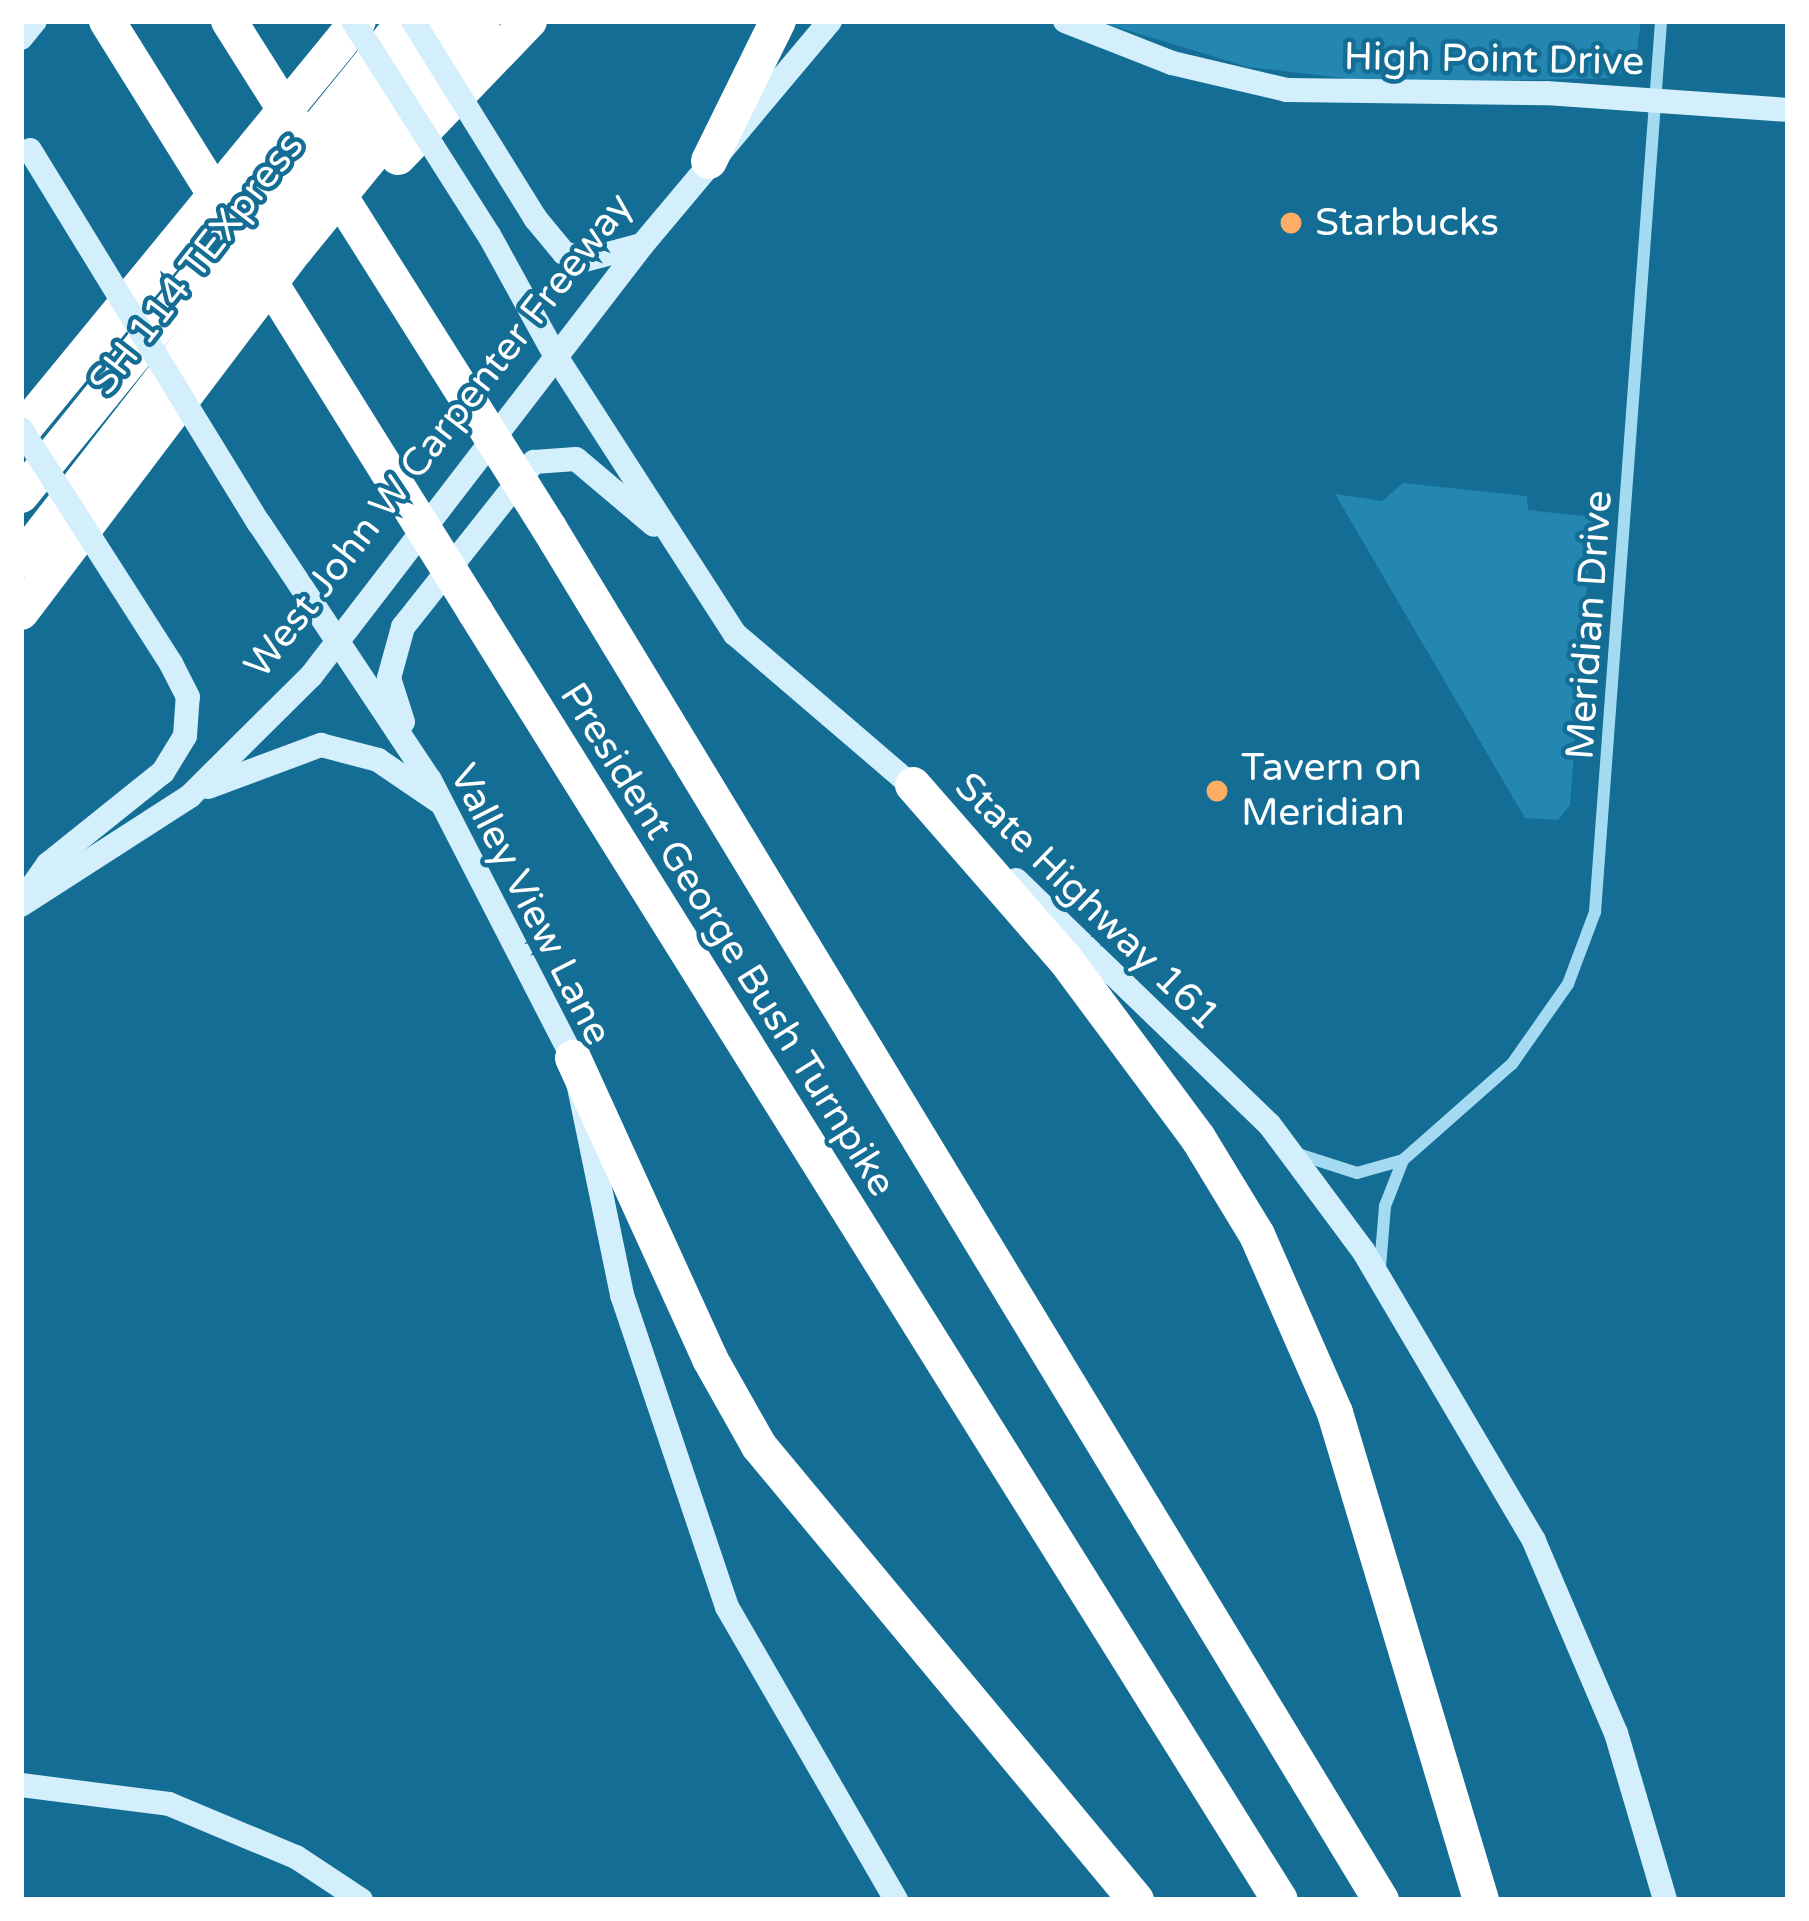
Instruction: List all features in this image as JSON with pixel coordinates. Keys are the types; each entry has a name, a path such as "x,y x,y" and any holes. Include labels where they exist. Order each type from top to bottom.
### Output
{"highway":[{"path":"89,21 145,82"},
{"name":"President George Bush Turnpike","path":"107,21 1280,1900"},
{"name":"President George Bush Turnpike","path":"229,21 549,528 1381,1900"},
{"path":"247,21 291,121"},
{"path":"21,431 356,21"},
{"name":"SH 114 TEXpress","path":"21,495 410,21"},
{"name":"SH 114 TEXpress","path":"21,560 441,21"},
{"path":"21,613 295,250 482,21"},
{"path":"295,250 405,151 529,21"},
{"path":"709,161 778,21"},
{"path":"913,785 1065,959 1198,1138 1266,1252 1341,1431 1481,1900"},
{"path":"573,1058 710,1359 759,1446 1136,1900"}],"main road":[{"path":"21,38 35,21"},
{"name":"State Highway 161","path":"356,21 490,235 555,355 735,634 913,785 1284,1144 1380,1276 1534,1541 1616,1733 1665,1900"},
{"path":"410,21 535,218 564,254 585,260 643,244"},
{"name":"West John W Carpenter Freeway","path":"21,904 190,796 337,643 555,355 709,161 830,21"},
{"name":"High Point Drive","path":"1065,21 1172,63 1287,90 1656,99 1788,110"},
{"name":"Valley View Lane","path":"26,142 259,523 430,780 573,1058 622,1295 727,1607 896,1900"},
{"path":"21,431 188,697 185,736 164,772 48,864 21,904"},
{"path":"430,780 391,696 396,644 534,462 564,456 587,464 670,538"},
{"path":"190,796 320,746 378,760 444,806"},
{"path":"21,1785 169,1804 296,1857 361,1900"}],"street":[{"name":"Meridian Drive","path":"1403,1160 1513,1064 1568,984 1595,912 1661,21"},
{"path":"1284,1144 1346,1172 1403,1160"},
{"path":"1380,1276 1385,1206 1403,1160"}],"shaded area":[{"path":"1097,21 1641,21 1635,63 1615,78 1384,83 1248,67"},
{"path":"1403,483 1527,496 1528,510 1592,517 1570,805 1558,820 1525,818 1335,494 1382,501"}],"place":[{"name":"Starbucks","path":"1291,223"},
{"name":"Tavern on Meridian","path":"1217,791"}]}
